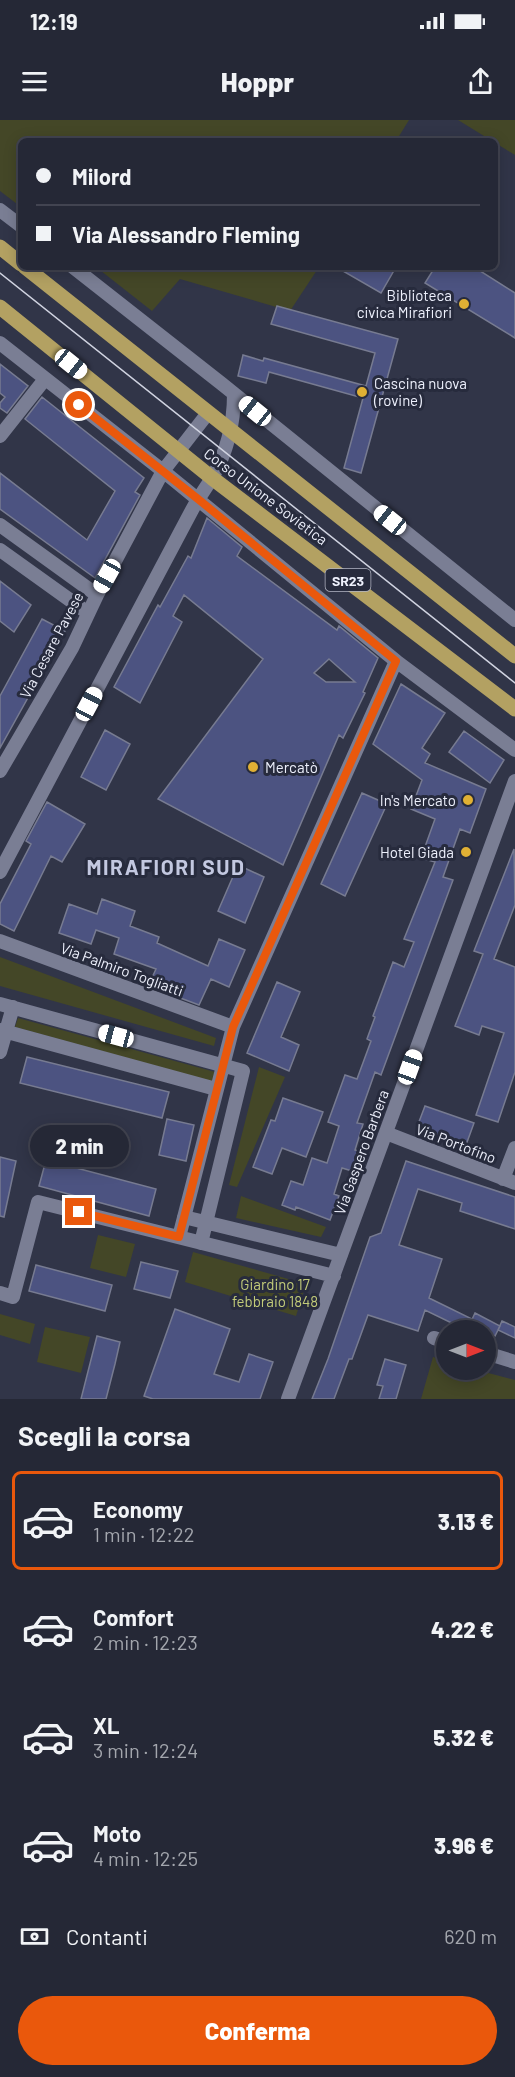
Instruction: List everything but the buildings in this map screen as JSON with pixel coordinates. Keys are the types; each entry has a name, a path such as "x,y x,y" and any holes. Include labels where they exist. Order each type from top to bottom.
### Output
{"main road":[{"path":"0,248 18,262"},
{"name":"Corso Unione Sovietica","path":"29,270 515,656"},
{"name":"Corso Unione Sovietica","path":"0,306 212,478 515,709"}],"street":[{"path":"0,210 18,224"},
{"path":"77,270 515,620"},
{"path":"0,343 198,499 396,661 515,750"},
{"path":"0,436 45,379"},
{"path":"0,872 225,452 234,418 234,394"},
{"name":"Via Cesare Pavese","path":"0,771 72,648 97,595 163,471 208,413"},
{"path":"0,525 97,595"},
{"path":"0,550 88,613"},
{"path":"179,1237 233,1027 396,661"},
{"name":"Via Gaspero Barbera","path":"288,1399 515,781"},
{"name":"Via Palmiro Togliatti","path":"0,941 233,1027"},
{"path":"0,1052 6,1006 243,1071 201,1243"},
{"path":"3,1031 216,1089"},
{"name":"Via Portofino","path":"386,1133 509,1181"},
{"path":"509,1181 515,1148"},
{"path":"0,1293 13,1297 38,1202 334,1276"},
{"path":"184,1217 340,1255"},
{"path":"496,1356 515,1362"}],"green space":[{"path":"0,120 409,120 398,138 18,138 18,205 0,191"},
{"path":"458,120 515,120 515,155 498,145 498,138 487,138"},
{"path":"100,270 317,270 290,311 180,279 152,311"},
{"path":"0,957 216,1038 214,1046 0,986"},
{"path":"18,1018 215,1072 213,1082 15,1027"},
{"path":"259,1067 285,1077 237,1187 229,1185"},
{"path":"241,1196 326,1227 321,1237 236,1218"},
{"path":"98,1235 135,1244 126,1277 90,1268"},
{"name":"Giardino 17 febbraio 1848","path":"193,1252 306,1284 296,1316 185,1282"},
{"path":"0,1314 35,1324 30,1344 0,1335"},
{"path":"45,1327 90,1337 81,1373 37,1362"},
{"path":"433,1357 436,1358 436,1380 496,1380 496,1375 515,1380 515,1399 421,1399"}],"tram line":[{"path":"0,273 515,683"}],"place":[{"name":"Biblioteca civica Mirafiori","path":"464,304"},
{"name":"Cascina nuova (rovine)","path":"362,392"},
{"name":"Mercatò","path":"253,767"},
{"name":"In's Mercato","path":"468,800"},
{"name":"Hotel Giada","path":"466,852"}],"district":[{"name":"MIRAFIORI SUD","path":"166,866"}],"route":[{"path":"79,405 396,661 233,1027 179,1237 79,1212"}]}
